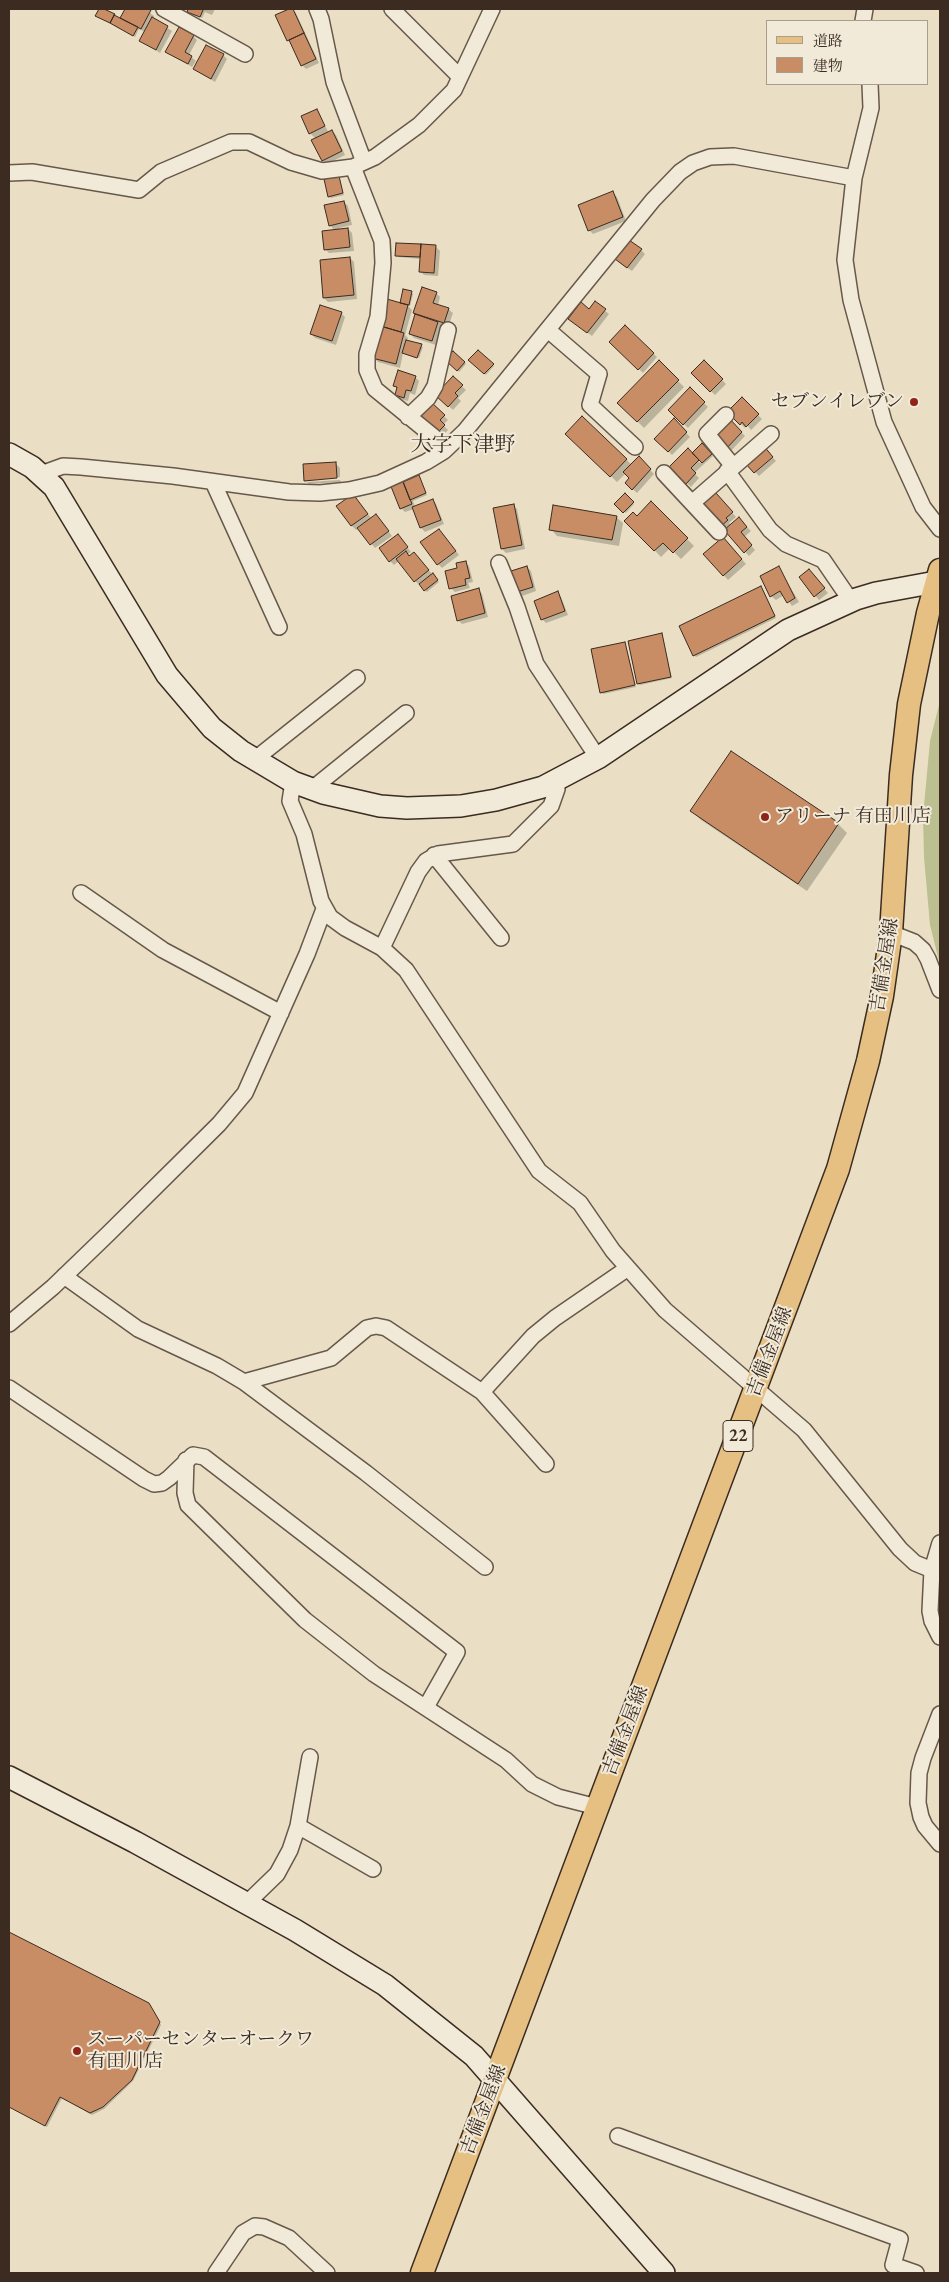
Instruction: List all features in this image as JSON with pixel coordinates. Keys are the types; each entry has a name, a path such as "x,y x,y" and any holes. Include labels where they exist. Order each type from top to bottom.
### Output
{"main road":[{"name":"吉備金屋線","path":"422,2273 838,1169 868,1061 882,996 891,934 900,774 909,704 920,649 938,578"}],"street":[{"path":"164,9 183,13 245,54"},
{"path":"317,9 323,26 334,82 382,241 383,263 378,317 367,354 367,370 375,389 434,437 444,451"},
{"path":"392,9 460,77"},
{"path":"9,173 32,172 139,190 161,172 231,142 249,142 291,162 322,171 358,165 381,153 419,125 454,90 492,9"},
{"path":"870,85 871,108 854,178 845,260 851,300 884,422 923,507 940,529"},
{"path":"41,474 63,466 289,492 320,493 349,490 380,483 406,473 444,451 483,410 653,200 680,172 693,163 710,157 734,156 854,178"},
{"path":"408,417 428,398 435,386 448,330"},
{"path":"548,330 599,374 590,405 635,447"},
{"path":"726,415 707,434 770,530 786,544 823,560 851,601"},
{"path":"692,503 770,434"},
{"path":"9,454 41,474 54,487 167,675 212,728 254,760 302,785 354,801 380,806 434,808 496,800 521,794 554,782 598,758 768,642 811,618 851,601 876,593 938,578"},
{"path":"664,473 719,532"},
{"path":"213,482 279,627"},
{"path":"499,563 536,664 598,758"},
{"path":"254,760 357,678"},
{"path":"406,713 302,785 290,802 304,834 312,874 324,909 336,922 382,948 406,970 539,1171 580,1203 613,1251 628,1268 678,1322 804,1430 900,1549 915,1563 932,1570"},
{"path":"382,948 418,872 426,861 434,856 513,844 551,806 557,789 554,782"},
{"path":"434,856 500,938"},
{"path":"81,893 163,950 281,1014"},
{"path":"9,1324 64,1276 219,1124 245,1093 281,1014 324,909"},
{"path":"891,934 914,942 923,950 940,990"},
{"path":"482,1392 533,1336 555,1318 628,1268"},
{"path":"64,1276 138,1329 217,1366 244,1382 366,1473 485,1566"},
{"path":"244,1382 330,1358 368,1328 376,1326 386,1328 482,1392 546,1464"},
{"path":"9,1388 154,1484 162,1483 169,1478 193,1455 204,1457 457,1652 426,1708"},
{"path":"186,1460 185,1493 188,1505 305,1620 374,1674 506,1760 532,1784 546,1792 597,1807"},
{"path":"940,1543 932,1570 930,1611 932,1621 940,1637"},
{"path":"940,1714 919,1773 918,1803 921,1817 940,1844"},
{"path":"247,1903 266,1886 283,1864 298,1826 310,1757"},
{"path":"9,1777 247,1903 385,1985 474,2056 664,2273"},
{"path":"298,1826 373,1870"},
{"path":"618,2136 900,2239 893,2265 916,2273"},
{"path":"216,2273 243,2233 255,2226 264,2227 290,2238 327,2273"}],"green space":[{"path":"940,701 940,965 930,925 924,857 923,816 930,741"}],"building":[{"path":"99,9 115,14 110,23 95,16"},
{"path":"125,9 151,10 141,29 120,18"},
{"path":"188,9 203,10 200,17 187,12"},
{"path":"293,9 304,33 287,41 275,15"},
{"path":"114,15 138,27 133,36 110,23"},
{"path":"152,17 168,26 156,50 139,41"},
{"path":"179,27 194,35 185,52 192,56 188,64 165,52"},
{"path":"304,33 316,59 301,66 289,40"},
{"path":"206,45 224,54 211,79 193,69"},
{"path":"317,109 325,126 309,134 301,116"},
{"path":"332,130 342,151 322,161 311,140"},
{"path":"339,176 343,193 328,197 324,179"},
{"path":"613,191 623,217 588,231 578,205"},
{"path":"344,201 349,221 329,226 324,205"},
{"path":"348,228 350,247 324,250 322,231"},
{"path":"629,240 642,249 627,268 615,259"},
{"path":"396,243 421,244 420,257 395,256"},
{"path":"421,244 436,245 434,273 419,272"},
{"path":"350,257 354,295 323,298 320,260"},
{"path":"422,287 437,292 433,303 449,308 444,323 413,313"},
{"path":"403,289 412,291 409,305 400,303"},
{"path":"387,299 408,305 401,332 380,326"},
{"path":"595,301 606,309 587,333 568,319 581,302 589,309"},
{"path":"320,305 342,312 332,341 310,334"},
{"path":"415,314 438,322 432,341 409,334"},
{"path":"625,325 654,353 638,370 609,342"},
{"path":"381,326 404,333 396,364 372,358"},
{"path":"406,340 422,344 417,358 402,353"},
{"path":"478,350 494,364 484,374 468,360"},
{"path":"453,351 465,362 457,371 445,360"},
{"path":"659,360 679,380 637,422 617,403"},
{"path":"704,360 723,379 710,392 691,373"},
{"path":"398,370 416,376 411,391 406,390 404,398 395,395 397,387 393,386"},
{"path":"453,376 463,385 455,393 458,396 448,407 435,395"},
{"path":"690,387 705,402 683,425 668,410"},
{"path":"742,397 759,414 746,427 742,422 740,425 727,412"},
{"path":"430,401 445,415 440,420 445,425 437,433 417,414"},
{"path":"582,416 627,459 610,477 565,434"},
{"path":"728,417 742,432 725,450 710,435"},
{"path":"674,418 687,432 668,452 654,439"},
{"path":"702,443 712,454 702,463 692,453"},
{"path":"763,445 773,457 754,473 744,462"},
{"path":"688,448 699,460 691,468 696,473 686,484 669,467"},
{"path":"639,456 651,469 632,490 625,483 629,478 623,472"},
{"path":"336,462 337,478 304,481 303,464"},
{"path":"419,475 426,493 410,500 403,482"},
{"path":"402,479 412,504 400,509 390,484"},
{"path":"625,493 634,502 623,513 614,504"},
{"path":"716,493 733,512 720,527 701,506"},
{"path":"353,494 368,514 351,526 336,506"},
{"path":"433,499 441,520 420,528 412,507"},
{"path":"651,501 688,538 673,553 663,543 654,551 624,521 633,512 637,516"},
{"path":"514,504 522,545 501,549 493,508"},
{"path":"553,505 617,516 612,540 549,530"},
{"path":"376,514 389,531 370,545 357,528"},
{"path":"739,517 747,527 741,532 752,545 744,553 724,530"},
{"path":"439,529 456,551 437,565 420,542"},
{"path":"398,534 408,547 389,562 379,548"},
{"path":"723,537 742,559 723,576 703,554"},
{"path":"406,551 409,556 414,552 429,570 414,582 396,559"},
{"path":"466,561 470,578 465,579 466,585 449,589 445,571 457,568 456,563"},
{"path":"527,566 533,587 517,592 511,571"},
{"path":"779,566 795,598 787,603 780,591 770,597 760,576"},
{"path":"809,569 825,588 814,597 799,577"},
{"path":"433,573 438,580 424,591 419,584"},
{"path":"761,586 775,616 693,656 679,626"},
{"path":"479,588 485,613 457,621 451,596"},
{"path":"558,591 565,611 541,620 534,601"},
{"path":"662,633 671,677 637,684 628,641"},
{"path":"625,642 635,685 600,693 591,649"},
{"name":"アリーナ 有田川店","path":"731,751 839,823 798,884 690,811"},
{"name":"スーパーセンターオークワ 有田川店","path":"9,1932 149,2003 160,2022 132,2080 103,2107 90,2113 60,2097 45,2126 9,2107"}],"place":[{"name":"セブンイレブン","path":"914,402"},
{"name":"アリーナ 有田川店","path":"765,817"},
{"name":"スーパーセンターオークワ 有田川店","path":"77,2051"}],"district":[{"name":"大字下津野","path":"463,445"}]}
